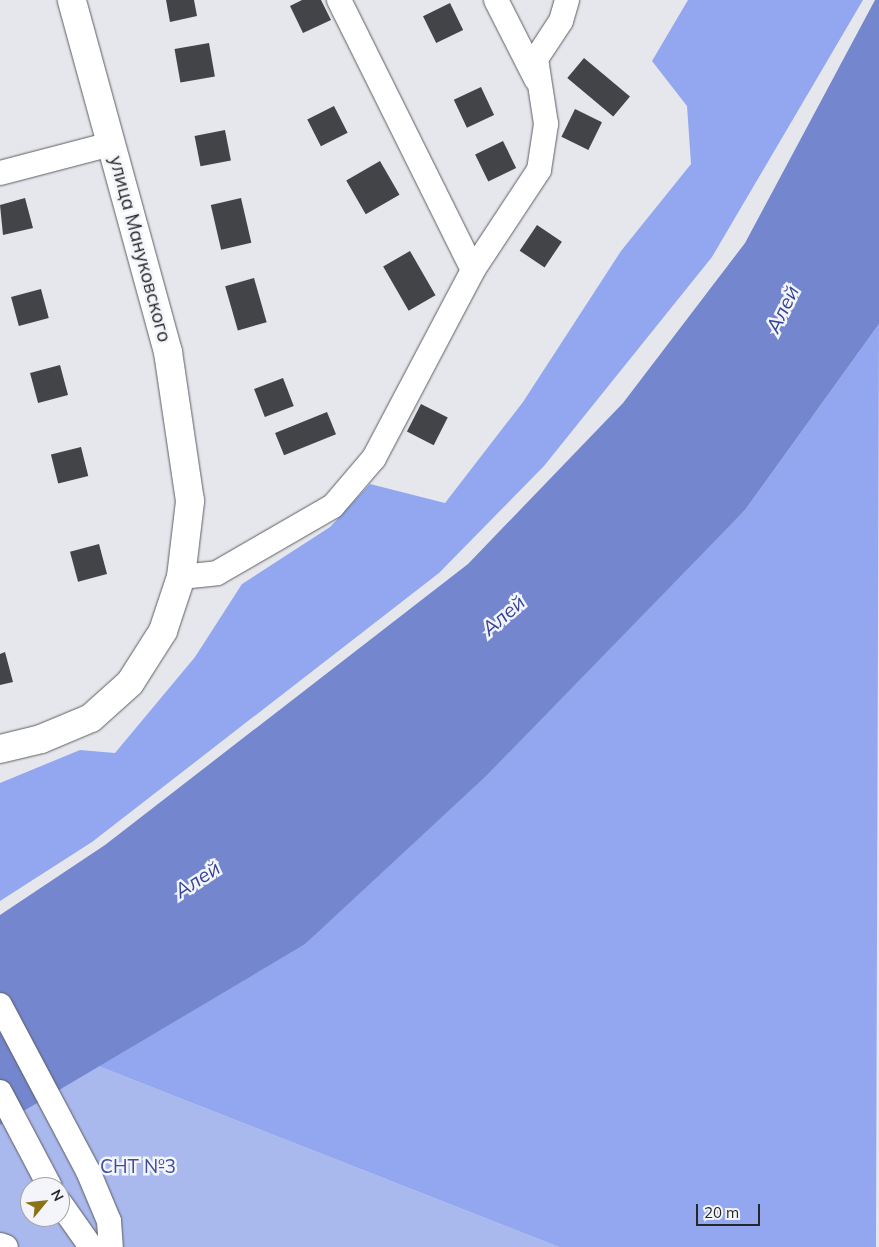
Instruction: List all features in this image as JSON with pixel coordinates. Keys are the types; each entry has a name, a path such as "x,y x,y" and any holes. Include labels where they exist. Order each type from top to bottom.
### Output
{"street":[{"name":"улица Мануковского","path":"0,749 41,739 91,718 130,682 163,631 181,577 190,501 168,352 72,0"},
{"path":"339,0 472,270"},
{"path":"496,0 540,88"},
{"path":"181,577 217,573 333,506 374,458 472,270 539,170 546,124 536,59 561,21 567,0"},
{"path":"0,173 111,144"},
{"path":"0,1005 88,1171 109,1221 112,1247"},
{"path":"0,1092 45,1177"},
{"path":"70,1217 91,1247"},
{"path":"0,1245 6,1247"}],"green space":[{"name":"СНТ №3","path":"98,1066 559,1247 0,1247 0,1125"}],"shaded area":[{"path":"688,0 863,0 712,257 544,466 439,573 92,842 0,901 0,783 80,750 115,753 195,657 242,584 330,527 370,484 445,503 523,402 621,251 691,164 687,106 652,61"},
{"path":"879,324 876,1247 559,1247 98,1066 304,945 745,510"}],"water":[{"name":"Алей","path":"875,0 879,0 879,324 745,510 486,776 304,945 0,1125 0,915 105,845 468,564 623,403 745,243"}],"building":[{"path":"166,0 194,0 197,16 170,22"},
{"path":"302,0 321,0 331,20 303,33 290,6"},
{"path":"450,3 463,30 436,43 423,16"},
{"path":"209,43 215,76 180,83 175,49"},
{"path":"584,58 630,97 613,116 567,78"},
{"path":"481,87 494,115 467,128 454,100"},
{"path":"334,106 348,133 321,146 307,120"},
{"path":"575,109 602,122 588,150 561,137"},
{"path":"225,130 231,160 200,166 195,136"},
{"path":"503,141 516,168 488,182 475,155"},
{"path":"380,161 400,195 366,214 346,180"},
{"path":"25,198 33,228 3,235 0,205"},
{"path":"241,198 251,243 221,250 211,205"},
{"path":"537,225 562,242 545,267 520,251"},
{"path":"410,251 436,295 409,311 383,266"},
{"path":"254,278 267,322 238,330 225,286"},
{"path":"41,289 49,318 19,326 11,297"},
{"path":"60,365 68,395 38,403 30,373"},
{"path":"283,378 294,406 265,417 254,389"},
{"path":"421,404 448,418 434,445 407,432"},
{"path":"327,412 336,434 284,455 275,433"},
{"path":"81,447 88,476 58,484 51,454"},
{"path":"99,544 107,574 78,582 70,552"},
{"path":"5,652 13,682 0,685 0,654"}]}
